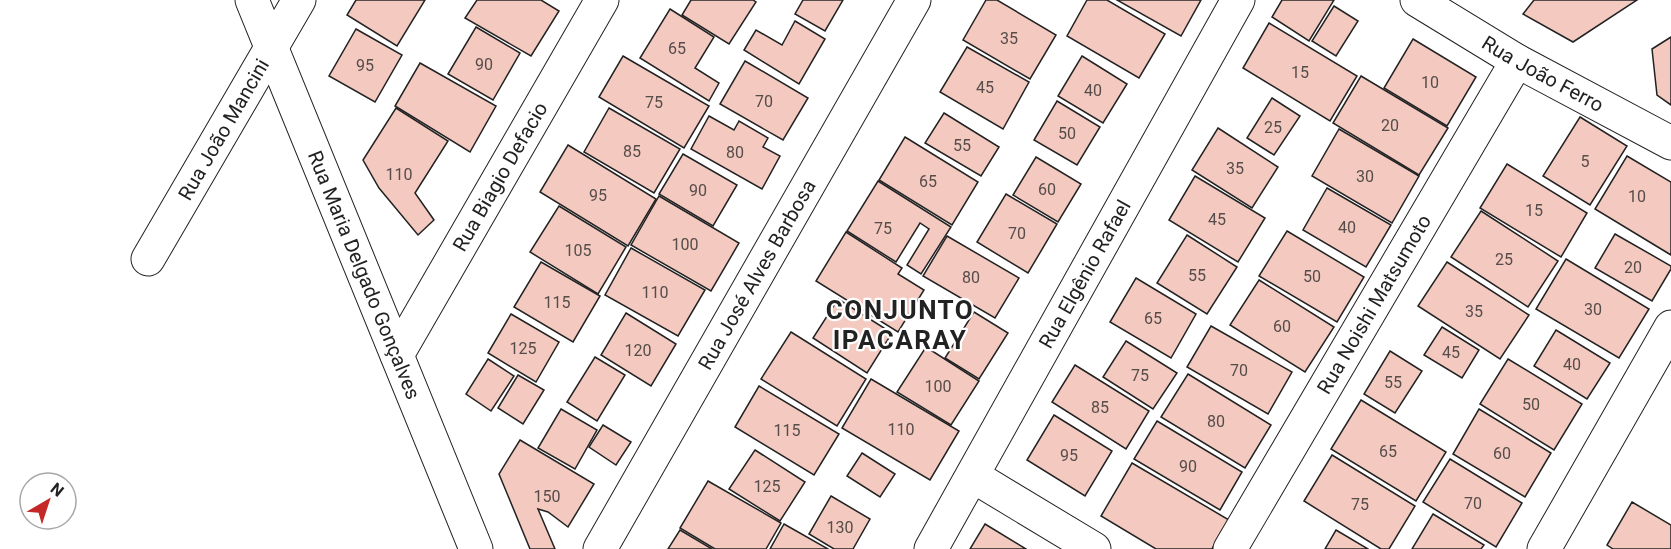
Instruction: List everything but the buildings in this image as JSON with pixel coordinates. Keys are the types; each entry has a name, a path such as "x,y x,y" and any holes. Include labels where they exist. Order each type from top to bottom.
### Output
{"street":[{"name":"Rua Maria Delgado Gonçalves","path":"252,0 273,46 476,549"},
{"name":"Rua João Mancini","path":"148,259 299,0"},
{"name":"Rua Biagio Defacio","path":"397,355 602,0"},
{"name":"Rua José Alves Barbosa","path":"600,549 914,0"},
{"name":"Rua Elgênio Rafael","path":"931,549 1238,0"},
{"name":"Rua João Ferro","path":"1417,0 1517,61 1671,143"},
{"name":"Rua Noishi Matsumoto","path":"1230,549 1517,61"},
{"path":"1544,549 1671,327"},
{"path":"973,476 1094,549"}],"district":[{"name":"CONJUNTO IPACARAY","path":"900,325"}]}
